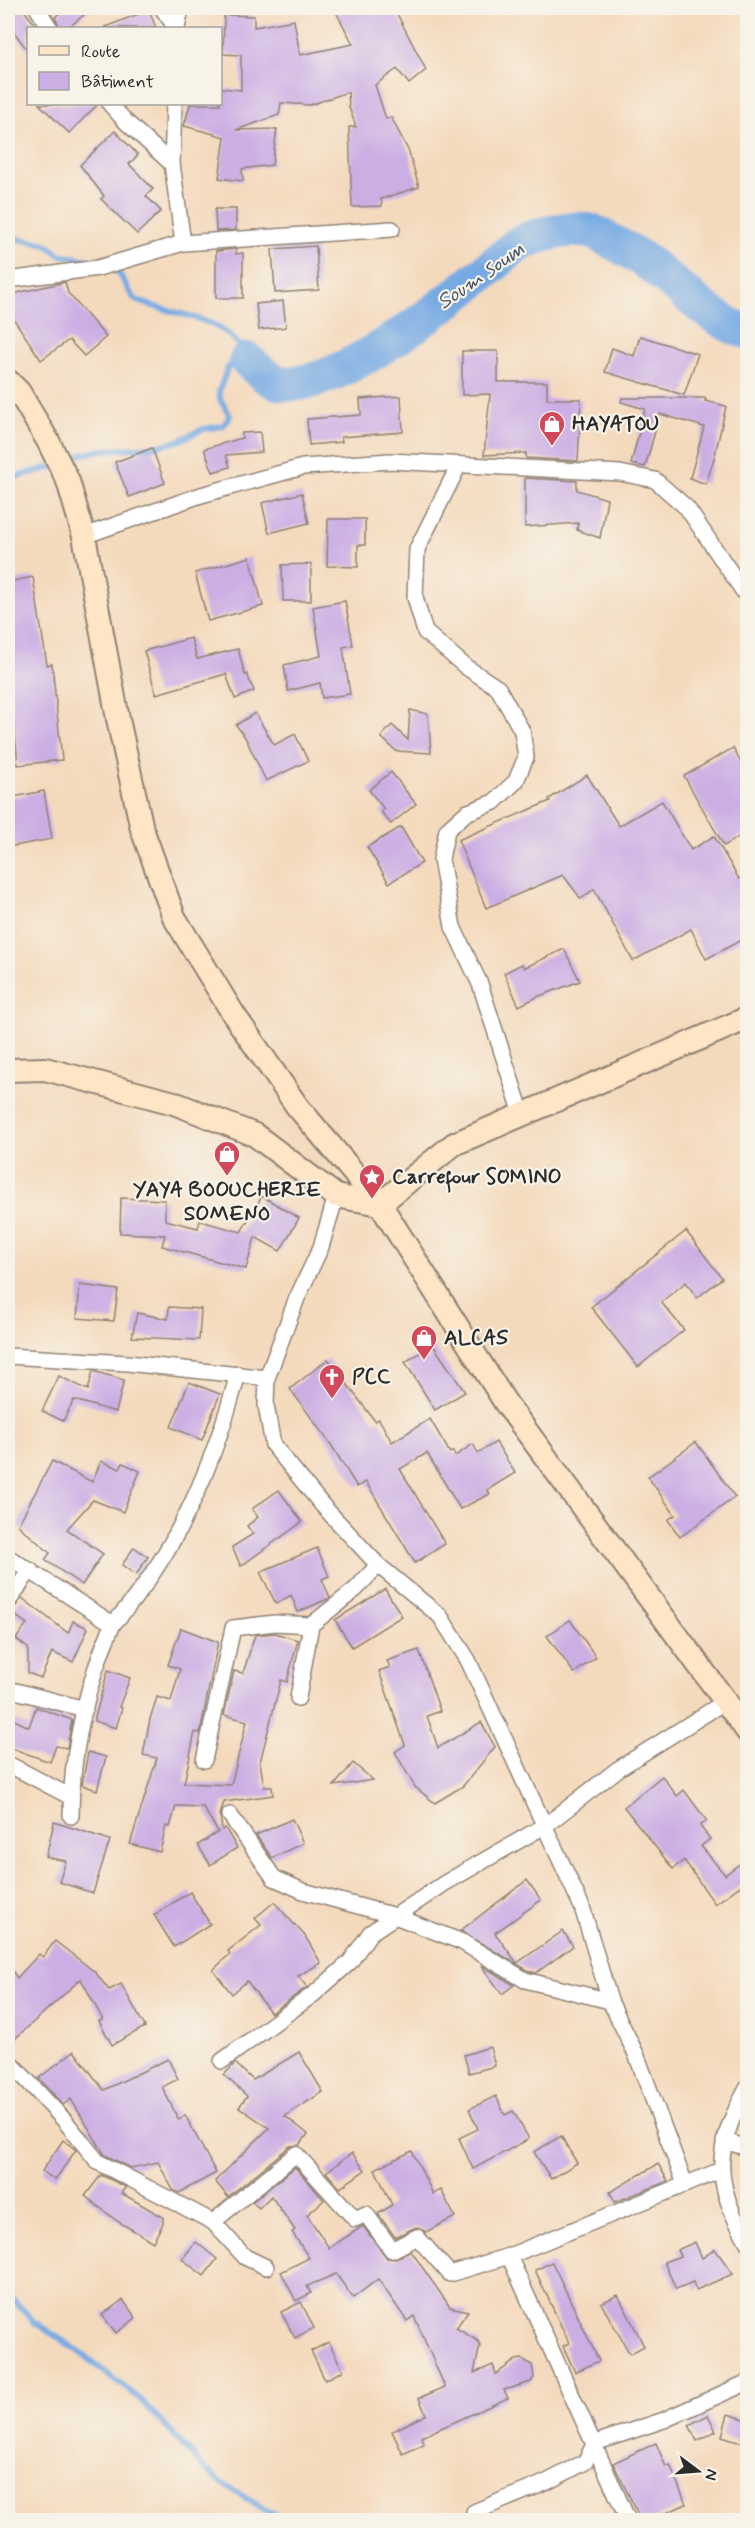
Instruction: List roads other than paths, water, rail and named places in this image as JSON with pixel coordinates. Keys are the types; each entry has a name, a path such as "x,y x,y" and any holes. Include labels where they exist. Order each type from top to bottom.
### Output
{"street":[{"path":"37,8 49,27"},
{"path":"162,8 175,27"},
{"path":"176,27 180,8"},
{"path":"111,105 172,164"},
{"path":"174,105 172,164 183,243"},
{"path":"8,280 98,268 183,243 392,229"},
{"path":"8,381 19,392 68,481 84,536 142,829 174,917 234,1015 297,1106 380,1204 505,1402 747,1732"},
{"path":"84,536 201,495 303,467 390,461 620,473 655,480 687,507 747,598"},
{"path":"459,465 417,549 415,597 425,632 465,667 498,688 522,731 526,757 516,781 494,802 466,813 447,830 441,859 453,927 480,984 522,1114"},
{"path":"8,1070 45,1069 174,1103 255,1136 336,1197 380,1204 454,1144 747,1018"},
{"path":"336,1197 321,1247 297,1298 267,1378 266,1405 273,1445 323,1506 378,1565 440,1616 468,1659 546,1824 582,1907 610,2001 636,2054 685,2184"},
{"path":"8,1356 127,1363 267,1378"},
{"path":"71,1816 71,1797 91,1678 113,1624 161,1563 200,1490 225,1420 238,1374"},
{"path":"8,1557 113,1624"},
{"path":"298,1698 311,1625 356,1589 378,1565"},
{"path":"8,1602 30,1570"},
{"path":"204,1760 233,1628 275,1623 311,1625"},
{"path":"8,1689 85,1709"},
{"path":"222,2061 314,1994 350,1962 370,1933 445,1883 546,1824 618,1769 726,1701"},
{"path":"8,1764 71,1797"},
{"path":"230,1815 274,1878 303,1891 395,1916 462,1942 525,1980 610,2001"},
{"path":"8,2060 65,2121 98,2162 213,2222 244,2257 266,2267"},
{"path":"747,2087 734,2111 724,2141 721,2170 723,2190 731,2214 747,2243"},
{"path":"724,2141 747,2148"},
{"path":"213,2222 296,2154 355,2219 366,2214 392,2250 417,2237 450,2274 508,2256 721,2170"},
{"path":"508,2256 595,2443 628,2520"},
{"path":"474,2512 547,2482 585,2462 595,2443 664,2420 747,2382"}],"waterway":[{"name":"Soum soum","path":"247,360 267,377 281,383 306,382 337,371 405,332 470,284 518,244 546,234 567,230 596,233 629,251 648,263 711,313 737,328 748,331"},
{"path":"8,237 46,244 60,255 101,262"},
{"path":"65,462 101,450 153,447 178,441 203,429 223,426 230,416 220,399 219,391 228,367 247,360 239,345 214,325 136,300 119,273 111,266"},
{"path":"8,479 56,466"},
{"path":"8,2294 34,2322 74,2348 141,2400 205,2469 227,2487 283,2520"}],"place":[{"name":"HAYATOU","path":"552,447"},
{"name":"YAYA BOOUCHERIE SOMENO","path":"227,1177"},
{"name":"Carrefour SOMINO","path":"372,1200"},
{"name":"ALCAS","path":"424,1361"},
{"name":"PCC","path":"332,1400"}]}
